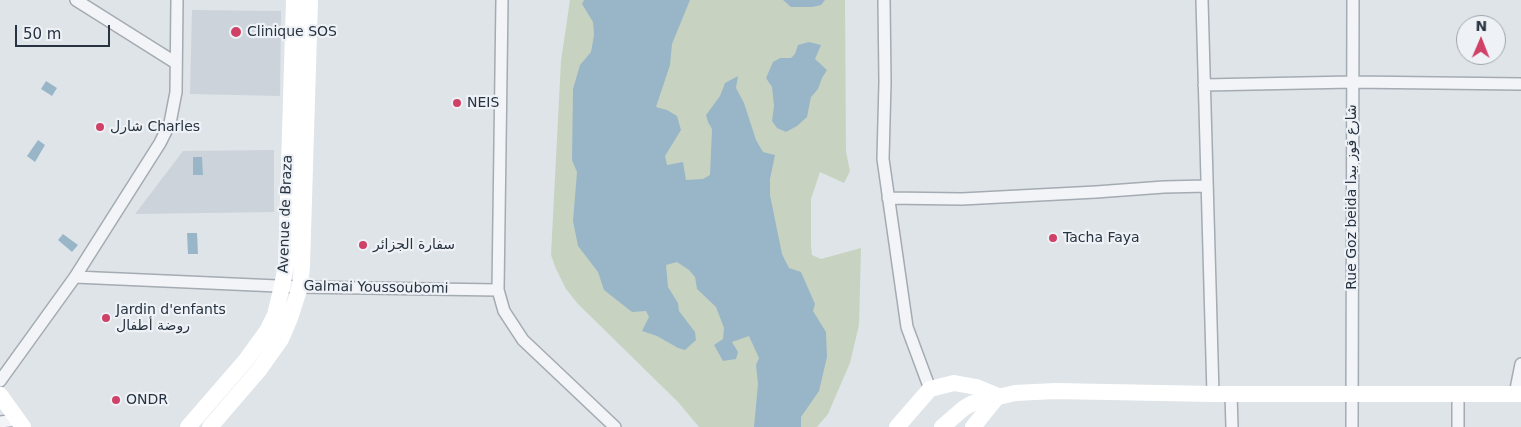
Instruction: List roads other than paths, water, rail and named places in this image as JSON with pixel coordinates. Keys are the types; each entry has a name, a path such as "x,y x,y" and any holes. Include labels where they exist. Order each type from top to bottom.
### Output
{"main road":[{"name":"Avenue de Braza","path":"188,427 246,360 266,331 275,314 282,286 286,264 294,0"},
{"name":"Avenue de Braza","path":"210,427 259,370 281,339 300,287 310,0"},
{"path":"896,427 930,389 954,383 976,387 998,396"},
{"path":"942,427 964,408 983,400 1015,393 1055,391 1352,395 1518,394"},
{"path":"0,395 20,424"},
{"path":"973,427 998,396"}],"street":[{"path":"76,0 176,63"},
{"path":"0,381 75,277 160,143 170,123 176,92 177,0"},
{"path":"502,0 498,290 504,311 523,340 614,427"},
{"path":"884,0 885,82 883,159 907,327 930,389"},
{"path":"1202,0 1213,394"},
{"name":"Rue Goz beida شارع قوز بيدا","path":"1352,427 1353,0"},
{"path":"1204,86 1352,82 1521,84"},
{"path":"888,198 962,199 1096,192 1164,186 1207,186"},
{"name":"Galmai Youssoubomi","path":"75,277 300,287 498,290"},
{"path":"1518,394 1521,364"},
{"path":"1231,394 1232,427"},
{"path":"1458,395 1458,427"},
{"path":"0,422 20,424"}],"water":[{"path":"584,0 690,0 672,44 670,65 656,107 667,110 677,116 681,130 665,156 667,165 683,162 686,180 703,179 710,175 712,129 706,115 720,96 725,83 738,76 736,88 744,103 756,140 763,152 775,155 770,179 770,195 782,254 789,268 801,272 815,304 813,311 826,332 827,357 819,391 801,417 801,427 754,427 758,384 756,365 759,358 749,336 732,342 738,352 736,359 723,361 714,345 723,339 724,328 716,307 697,289 695,277 689,270 677,262 666,265 668,287 678,303 679,311 695,332 696,340 685,350 642,331 649,317 646,311 632,312 604,290 598,272 578,246 573,221 577,172 572,160 573,89 580,65 591,52 594,35 593,22 582,4"},
{"path":"783,0 825,0 821,5 812,7 791,7"},
{"path":"809,42 821,45 815,59 827,70 818,89 811,97 807,117 797,126 786,132 777,128 772,121 774,106 772,87 766,78 773,62 780,58 791,58 795,54 798,45"},
{"path":"46,81 57,88 52,96 41,89"},
{"path":"38,140 45,145 35,162 27,156"},
{"path":"193,157 202,157 203,175 193,175"},
{"path":"187,233 197,233 198,254 188,254"},
{"path":"63,234 78,245 72,252 58,240"}],"place":[{"name":"Clinique SOS","path":"236,32"},
{"name":"NEIS","path":"457,103"},
{"name":"شارل Charles","path":"100,127"},
{"name":"Tacha Faya","path":"1053,238"},
{"name":"سفارة الجزائر","path":"363,245"},
{"name":"Jardin d'enfants روضة أطفال","path":"106,318"},
{"name":"ONDR","path":"116,400"}]}
